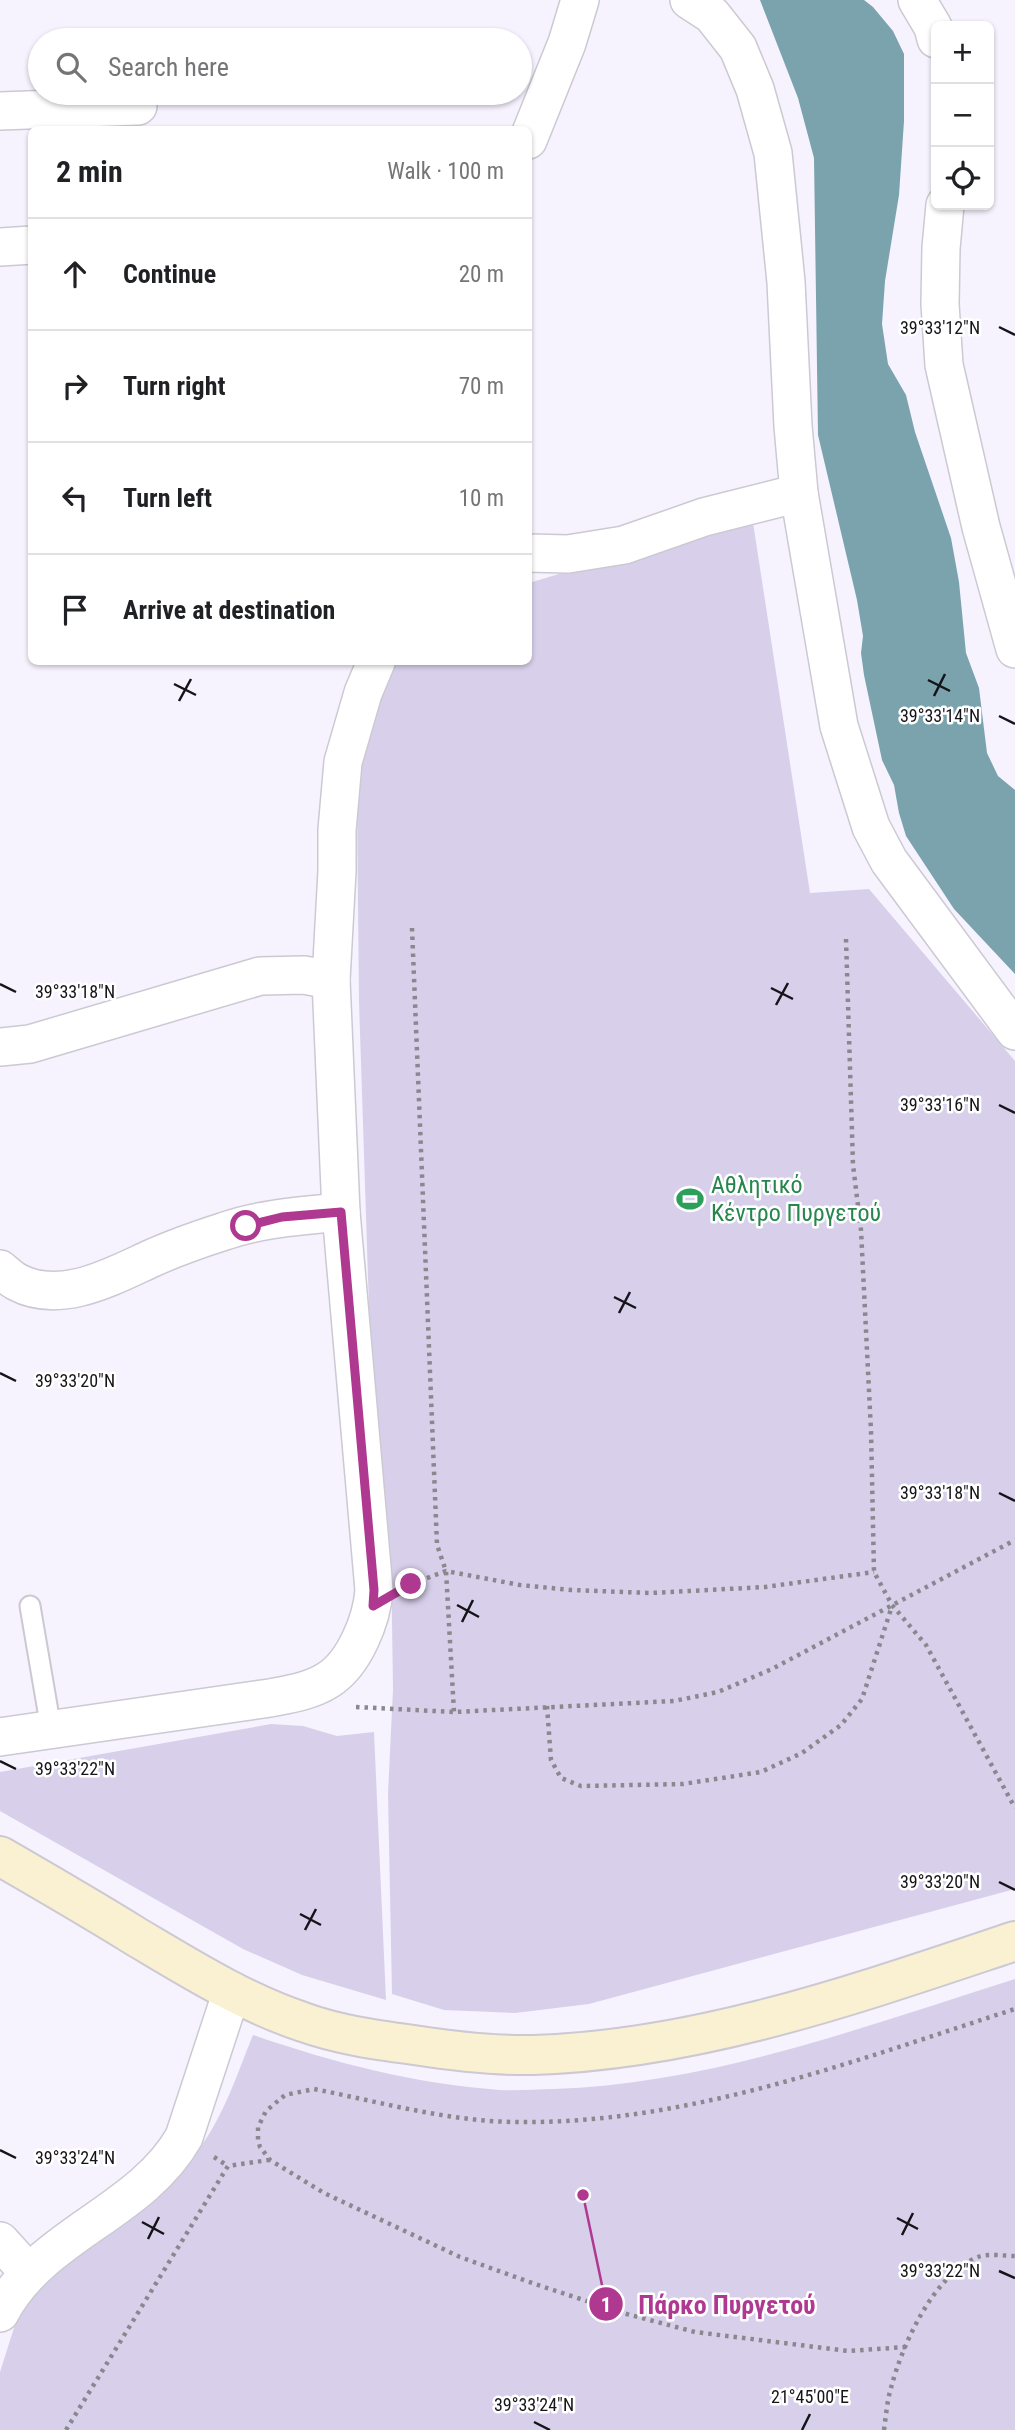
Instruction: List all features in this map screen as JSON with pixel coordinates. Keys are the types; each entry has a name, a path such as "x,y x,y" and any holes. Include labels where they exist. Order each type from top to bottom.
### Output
{"street":[{"path":"532,130 567,43 580,0"},
{"path":"689,0 712,15 737,48 755,89 773,153 786,282 799,493 839,726 871,827 889,861 1015,1031"},
{"path":"917,0 931,24"},
{"path":"0,111 138,106"},
{"path":"945,210 940,293 944,365 981,527 1015,649"},
{"path":"0,247 28,245"},
{"path":"532,553 568,554 624,545 704,517 799,493"},
{"path":"0,1737 270,1698 313,1688 330,1679 344,1666 368,1624 374,1590 341,1212 331,980 337,830 343,762 363,693 375,665"},
{"path":"0,1047 30,1044 260,976 304,975 331,980"},
{"path":"0,1269 18,1283 48,1290 77,1288 109,1279 152,1258 227,1230 282,1217 341,1212"},
{"path":"0,1856 202,1976 302,2022 367,2038 438,2049 530,2055 661,2042 725,2029 1015,1941"},
{"path":"0,2313 29,2273 126,2198 174,2154 184,2137 232,1991"},
{"path":"0,2241 29,2273"}],"lane":[{"path":"30,1606 51,1729"}],"path":[{"path":"412,928 437,1545 446,1571 454,1712 674,1701 718,1692 772,1669 1015,1540"},
{"path":"846,939 853,1165 861,1230 871,1431 874,1572 892,1605 926,1645 1015,1808"},
{"path":"373,1606 411,1584 446,1571 533,1586 651,1593 765,1587 874,1572"},
{"path":"547,1706 551,1760 561,1778 581,1786 683,1784 761,1772 802,1753 841,1726 862,1699 892,1605"},
{"path":"906,2347 848,2351 695,2332 536,2284 460,2257 324,2193 270,2160 260,2147 258,2127 268,2109 282,2097 314,2089 469,2119 511,2122 585,2120 636,2114 783,2082 1015,2009"},
{"path":"66,2430 228,2166 270,2160"},
{"path":"884,2430 890,2390 906,2347 942,2283 965,2263 981,2256 1015,2256"}],"shaded area":[{"name":"Αθλητικό Κέντρο Πυργετού","path":"752,516 810,893 869,889 1015,1061 1015,1889 589,2004 515,2013 444,2010 392,1994 388,1794 393,1689 391,1557 370,1338 359,1002 357,806 365,707 390,665 532,665 532,582"},
{"path":"271,1724 303,1726 337,1736 374,1732 386,2000 302,1975 243,1949 0,1811 0,1772"},
{"path":"1015,1979 1015,2430 0,2430 0,2372 19,2312 31,2286 188,2162 218,2118 253,2035 344,2063 437,2083 507,2090 612,2085 671,2076 787,2050"}],"water":[{"path":"760,0 864,0 893,31 904,54 904,121 899,195 885,281 882,324 888,364 906,395 915,432 951,538 959,582 966,653 979,688 987,753 998,776 1015,790 1015,974 954,909 906,836 894,785 882,760 864,675 861,653 863,636 857,600 818,435 814,158 798,98"}],"place":[{"name":"Αθλητικό Κέντρο Πυργετού","path":"690,1199"},
{"name":"Πάρκο Πυργετού","path":"583,2195"}],"route":[{"path":"246,1226 282,1217 341,1212 374,1590 373,1606 411,1584"}]}
